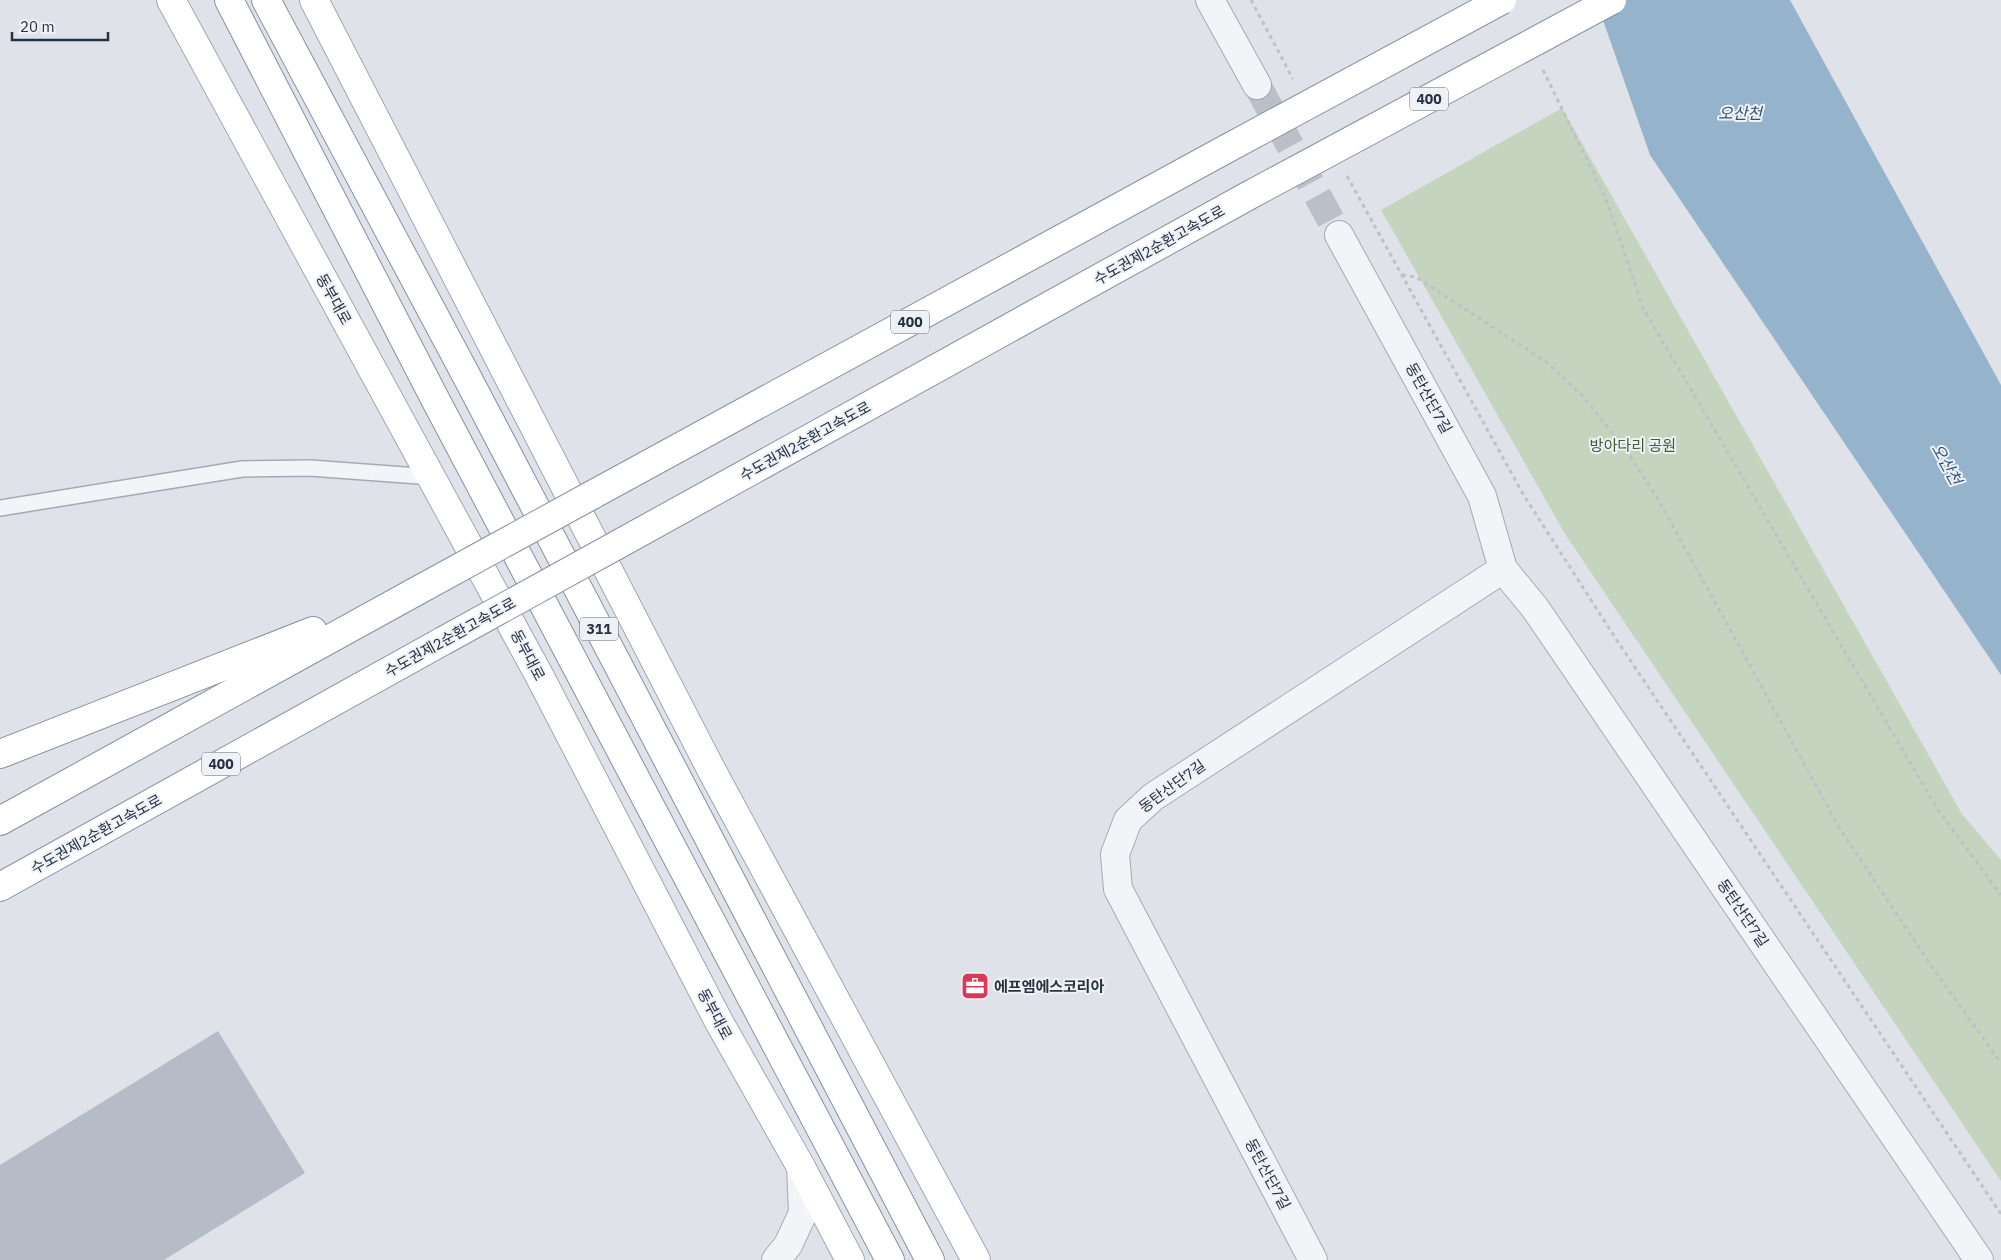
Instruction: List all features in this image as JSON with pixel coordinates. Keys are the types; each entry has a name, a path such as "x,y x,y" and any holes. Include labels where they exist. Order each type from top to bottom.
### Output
{"main road":[{"name":"동부대로","path":"171,0 544,683 718,1020 801,1167 850,1260"},
{"name":"311","path":"229,0 438,406 890,1260"},
{"name":"311","path":"266,0 470,383 930,1260"},
{"path":"314,0 712,771 976,1260"},
{"name":"400","path":"0,821 592,495 1502,0"},
{"name":"수도권제2순환고속도로","path":"0,887 1246,197 1612,0"},
{"path":"0,754 415,592"}],"street":[{"path":"1210,0 1257,85"},
{"name":"동탄산단7길","path":"1339,235 1482,496 1503,568 1535,608 1979,1260"},
{"name":"동탄산단7길","path":"1313,1260 1118,889 1115,854 1128,820 1153,796 1503,568"},
{"path":"776,1260 788,1246 803,1213 801,1167"}],"lane":[{"path":"0,508 242,469 310,468 432,477"}],"path":[{"path":"1251,0 1294,80"},
{"path":"1542,69 1606,200 1643,308 1938,810 2001,895"},
{"path":"1345,174 1523,494 1616,639 2001,1214"},
{"path":"1402,275 1416,277 1545,361 1581,394 1626,450 1658,499 1840,828 1932,967 2001,1063"}],"green space":[{"name":"방아다리 공원","path":"1562,108 1962,814 2001,860 2001,1181 1565,534 1381,210"}],"water":[{"name":"오산천","path":"1596,0 1790,0 2001,385 2001,675 1650,155"}],"building":[{"path":"218,1031 305,1173 164,1260 0,1260 0,1165"}],"tunnel":[{"path":"1257,85 1339,235"}],"place":[{"name":"에프엠에스코리아","path":"975,986"}]}
